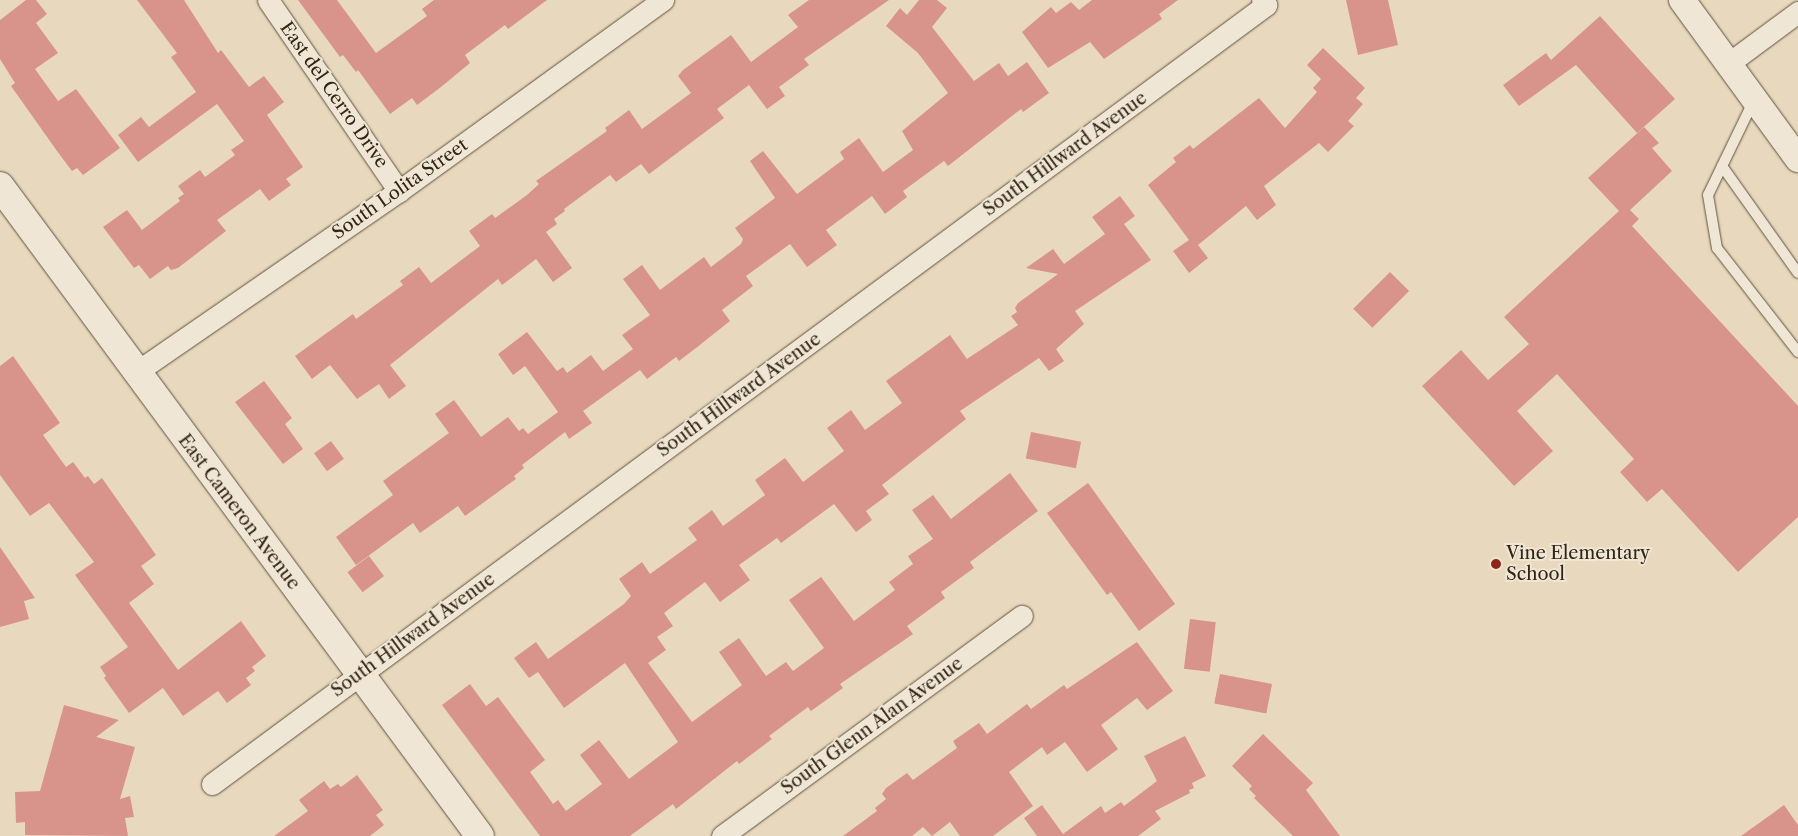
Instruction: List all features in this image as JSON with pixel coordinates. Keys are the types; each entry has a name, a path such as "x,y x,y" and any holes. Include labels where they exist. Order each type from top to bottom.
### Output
{"main road":[{"name":"East Cameron Avenue","path":"0,186 135,373 480,836"}],"street":[{"name":"East del Cerro Drive","path":"268,0 399,191"},
{"name":"South Lolita Street","path":"135,373 399,191 663,0"},
{"path":"1682,0 1798,159"},
{"name":"South Hillward Avenue","path":"212,784 1264,2"},
{"path":"1728,63 1798,12"},
{"name":"South Glenn Alan Avenue","path":"722,836 1022,616"}],"lane":[{"path":"1755,99 1708,195 1717,248 1798,352"},
{"path":"1722,166 1798,273"}],"building":[{"path":"26,0 36,0 47,14 36,23 58,53 35,69 58,101 76,89 120,148 83,175 77,168 72,171 57,151 11,86 15,83 0,59 0,20"},
{"path":"137,0 184,0 218,53 221,50 249,87 264,76 284,102 267,115 303,167 286,179 291,185 269,201 260,189 217,220 226,231 178,268 171,270 168,266 150,279 139,265 134,268 103,227 127,210 142,230 180,201 178,198 184,194 178,186 200,170 205,177 235,155 231,150 244,141 217,104 138,162 118,135 141,117 149,127 196,92 171,57 177,53"},
{"path":"298,0 337,0 376,53 427,16 422,9 434,0 547,0 508,29 505,25 465,55 470,63 417,105 412,98 390,114 358,70 356,72 343,55 340,57"},
{"path":"809,0 889,0 804,59 809,65 779,87 785,96 767,109 749,85 717,109 724,118 649,174 641,164 616,182 610,175 564,209 565,211 554,219 557,224 546,232 572,268 553,282 536,259 502,285 498,279 390,365 406,386 389,399 379,384 357,399 330,365 312,379 295,356 353,314 356,319 403,285 400,281 419,267 431,283 480,246 469,231 492,214 495,218 527,195 539,184 536,181 607,131 605,128 629,110 642,129 691,93 678,76 683,70 731,35 751,62 798,27 788,15"},
{"path":"919,0 937,0 947,8 932,27 974,81 999,63 1008,76 1027,62 1049,93 1023,112 1021,109 948,166 944,161 903,191 907,197 885,214 872,196 826,230 837,245 807,267 790,244 746,276 753,286 722,310 730,321 679,361 676,357 647,379 640,370 583,411 592,423 569,439 565,432 522,465 524,468 514,476 516,479 465,516 458,506 420,533 413,523 356,565 336,537 393,495 383,481 449,433 435,414 454,400 481,437 508,417 519,431 523,428 528,434 558,412 525,366 513,375 498,354 527,332 557,371 563,367 567,373 591,355 603,371 633,349 622,335 650,315 623,279 642,265 660,290 704,257 711,267 741,244 743,239 735,228 775,198 750,161 763,151 797,194 844,159 840,152 859,138 883,172 913,150 902,131 948,93 918,53 886,26 900,8 907,15"},
{"path":"1092,0 1178,0 1159,14 1162,19 1104,59 1090,42 1048,68 1022,32 1051,7 1056,13 1071,2 1079,10"},
{"path":"1346,0 1388,0 1398,45 1358,55"},
{"path":"1600,16 1675,99 1637,133 1576,65 1519,106 1503,85 1546,53 1551,60"},
{"path":"1323,48 1365,88 1356,98 1363,104 1348,121 1354,126 1328,152 1319,143 1264,186 1276,205 1257,220 1246,206 1198,245 1208,258 1189,273 1173,251 1189,240 1148,185 1176,162 1173,158 1190,145 1193,149 1259,98 1285,128 1317,92 1313,88 1321,79 1307,65"},
{"path":"1644,127 1659,143 1652,148 1672,171 1630,210 1639,219 1632,226 1798,406 1798,517 1738,572 1662,489 1647,502 1620,472 1634,459 1557,374 1517,411 1553,451 1514,486 1422,386 1461,350 1488,380 1529,344 1504,317 1619,211 1588,178"},
{"path":"1120,196 1135,216 1124,224 1151,260 1075,311 1084,324 1056,349 1064,361 1049,371 1039,358 960,411 966,419 882,485 889,494 866,511 872,520 856,532 834,504 781,543 777,538 739,565 750,580 720,602 705,582 664,613 673,626 657,637 666,650 648,663 692,722 742,685 719,652 739,638 766,676 786,662 793,671 824,648 789,600 821,577 854,621 895,590 889,582 913,564 908,556 933,539 912,510 933,495 951,519 1010,473 1038,511 970,562 974,568 941,592 945,598 907,626 913,634 840,684 843,688 811,711 808,707 769,736 772,739 739,764 737,761 676,809 673,804 630,836 540,836 442,705 470,684 486,706 498,697 545,760 530,772 553,804 558,800 566,811 602,784 580,755 599,740 629,779 678,742 625,663 564,708 538,672 529,678 514,658 536,642 548,659 624,604 631,596 619,579 642,562 650,574 697,540 688,528 712,510 723,526 765,495 755,480 785,458 803,482 844,451 827,428 851,410 865,430 902,403 886,381 950,335 967,359 1018,325 1011,316 1017,312 1015,308 1018,303 1058,274 1026,268 1053,249 1064,264 1105,234 1092,217"},
{"path":"1390,272 1409,291 1372,328 1353,309"},
{"path":"13,356 60,423 43,435 66,467 73,462 85,478 88,476 94,484 102,478 156,555 141,566 154,584 129,603 178,670 241,621 266,656 252,667 255,671 246,678 251,685 227,703 218,691 183,716 163,688 129,713 104,678 106,676 100,667 128,647 75,575 94,562 49,503 30,516 0,475 0,366"},
{"path":"264,381 292,418 285,424 303,449 283,464 235,402"},
{"path":"1031,432 1081,442 1076,468 1026,459"},
{"path":"331,441 344,459 327,471 314,453"},
{"path":"1088,483 1175,604 1139,631 1111,592 1107,595 1047,513"},
{"path":"0,547 35,598 24,601 29,619 0,627"},
{"path":"369,556 384,576 362,592 347,572"},
{"path":"1190,619 1216,622 1210,672 1184,669"},
{"path":"1137,642 1173,691 1147,710 1137,698 1101,725 1118,749 1087,772 1065,742 1047,755 1042,747 1009,772 1033,806 993,836 960,836 950,822 932,836 923,827 912,836 843,836 877,811 875,808 886,799 882,794 886,788 907,773 913,780 957,748 953,741 979,723 987,734 1027,704 1031,709 1064,685 1067,689"},
{"path":"1220,674 1272,684 1266,714 1214,703"},
{"path":"64,705 119,720 96,737 135,747 120,799 130,796 134,817 125,818 128,836 25,835 25,822 16,823 15,792 40,791"},
{"path":"1263,734 1313,783 1306,790 1340,836 1293,836 1254,798 1256,796 1249,789 1252,786 1232,766"},
{"path":"1185,736 1206,776 1192,783 1194,788 1189,790 1190,793 1155,811 1161,819 1138,836 1037,836 1024,818 1042,805 1063,834 1101,806 1105,813 1121,802 1124,806 1157,781 1144,756"},
{"path":"357,775 383,810 376,815 384,825 370,836 274,836 308,811 299,800 324,781 330,789 338,784 341,787"},
{"path":"1784,805 1798,825 1798,836 1741,836"}],"place":[{"name":"Vine Elementary School","path":"1496,564"}]}
